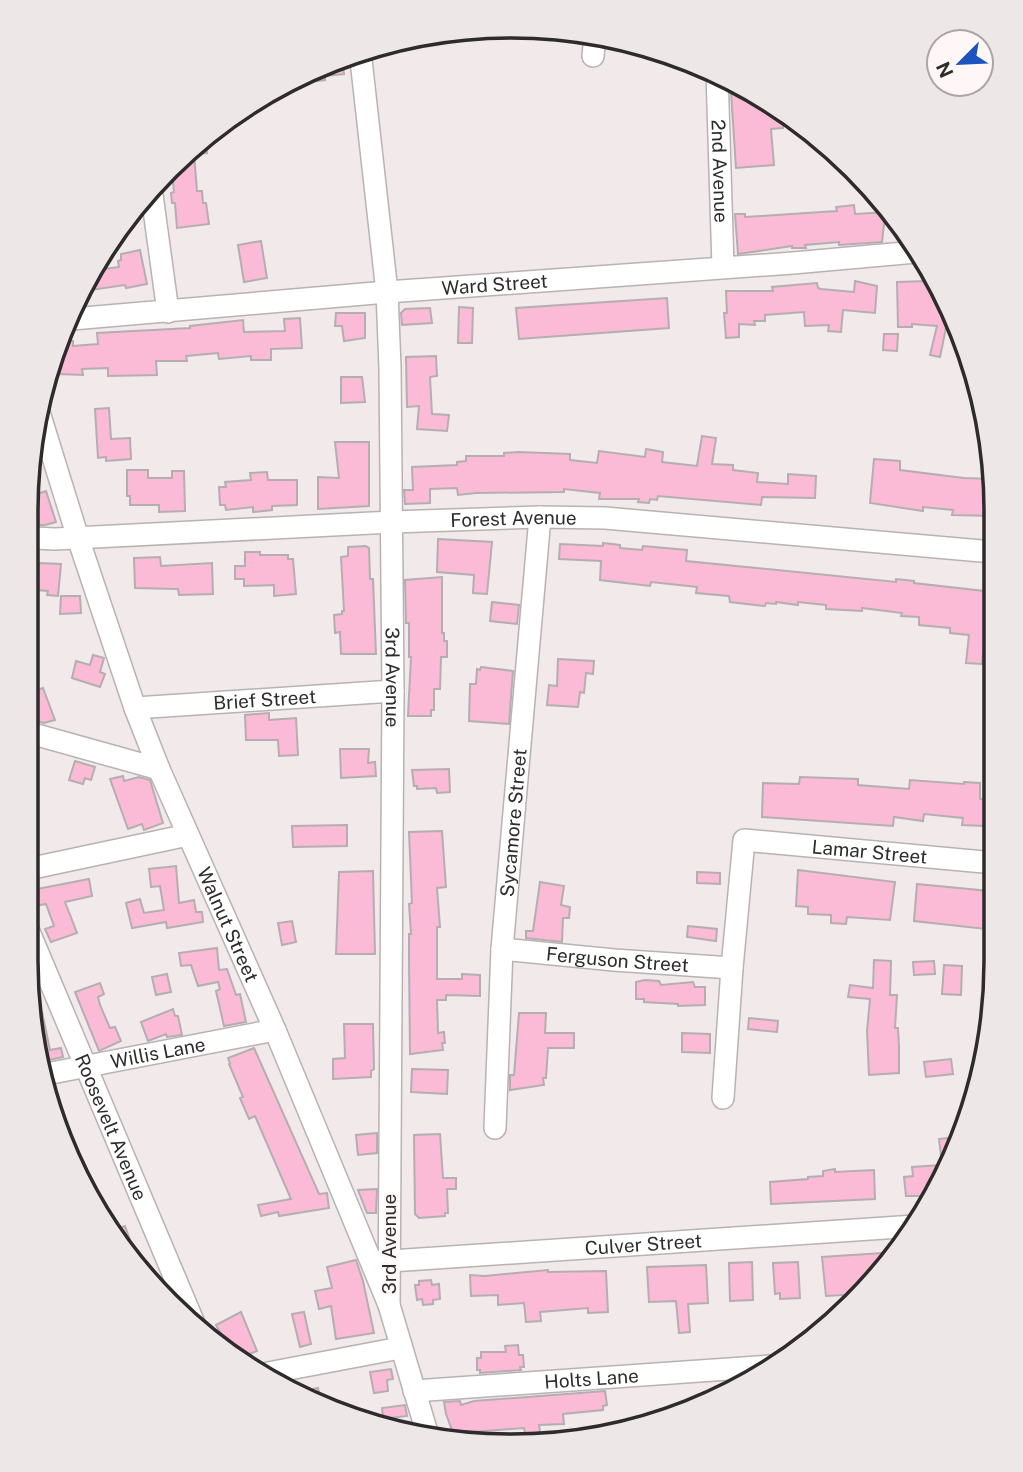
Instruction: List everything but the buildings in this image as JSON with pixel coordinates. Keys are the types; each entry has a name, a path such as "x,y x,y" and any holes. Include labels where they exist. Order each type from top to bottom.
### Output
{"street":[{"name":"3rd Avenue","path":"361,63 387,292 393,691 380,1262 400,1348"},
{"name":"2nd Avenue","path":"717,85 723,268"},
{"path":"153,203 168,312"},
{"name":"Ward Street","path":"80,318 387,292 723,268 903,247"},
{"name":"Walnut Street","path":"46,434 135,708 159,769 380,1262"},
{"name":"Forest Avenue","path":"38,538 540,517 605,518 984,551"},
{"name":"Sycamore Street","path":"495,1128 502,949 540,517"},
{"name":"Brief Street","path":"135,708 393,691"},
{"path":"38,735 159,769"},
{"path":"38,867 188,835"},
{"name":"Lamar Street","path":"732,968 744,840 984,862"},
{"name":"Ferguson Street","path":"502,949 732,968"},
{"name":"Roosevelt Avenue","path":"38,953 185,1302"},
{"path":"723,1098 732,968"},
{"name":"Willis Lane","path":"53,1073 275,1030"},
{"name":"Culver Street","path":"380,1262 902,1227"},
{"path":"277,1371 400,1348 425,1425"},
{"name":"Holts Lane","path":"414,1391 753,1367"}]}
